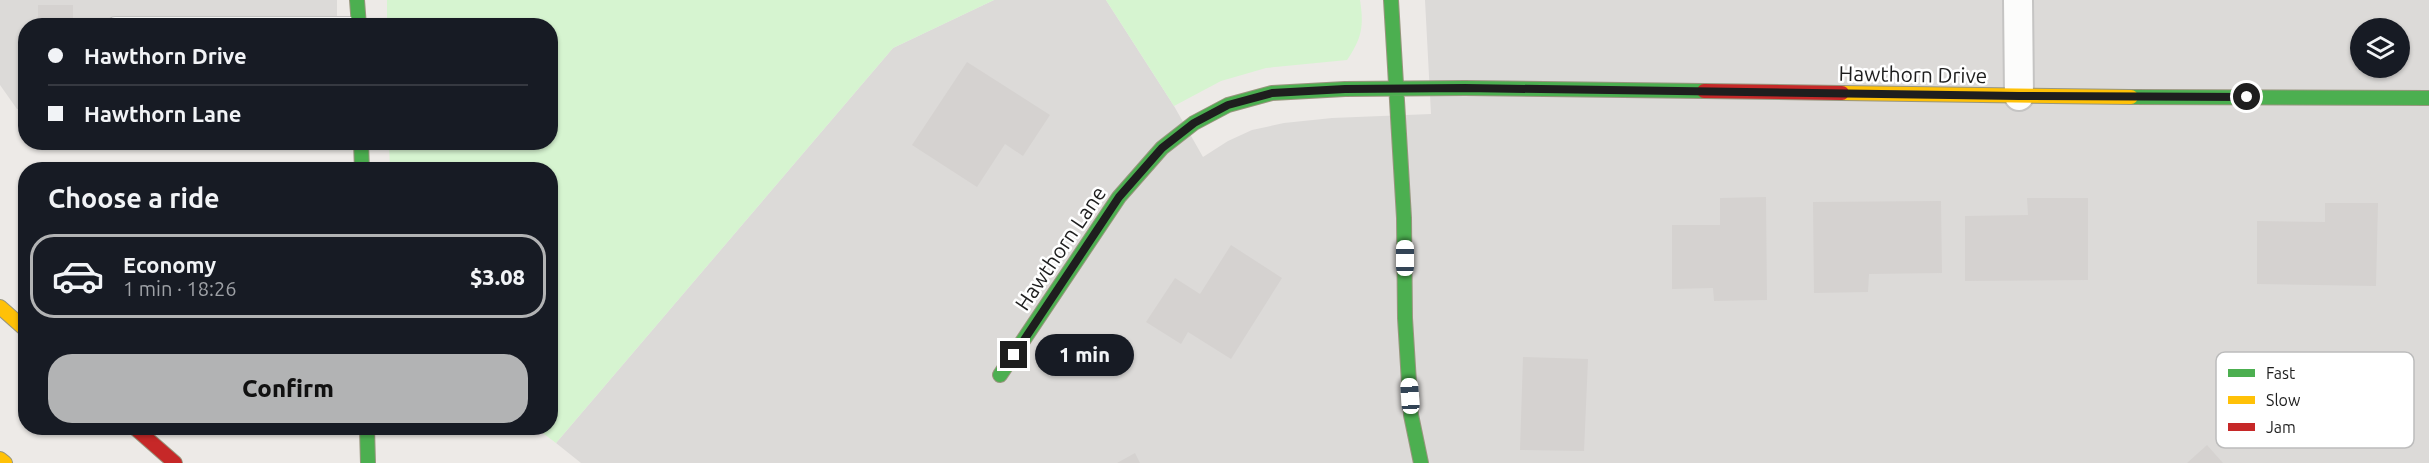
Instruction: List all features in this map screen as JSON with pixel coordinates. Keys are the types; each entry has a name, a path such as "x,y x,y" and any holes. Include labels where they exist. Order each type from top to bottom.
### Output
{"main road":[{"path":"357,0 358,18"},
{"path":"1391,0 1404,218 1406,340 1412,415 1421,463"},
{"name":"Hawthorn Drive","path":"1397,88 2019,96 2429,98"},
{"name":"Hawthorn Lane","path":"1000,375 1119,197 1162,148 1194,123 1228,105 1272,93 1397,88"},
{"path":"0,307 18,323"},
{"path":"143,435 175,463"},
{"path":"367,435 368,463"},
{"path":"0,459 5,463"}],"street":[{"path":"2018,0 2019,96"}],"shaded area":[{"path":"0,0 337,0 337,18 18,18 18,109 0,85"},
{"path":"994,0 1106,0 1174,106 1203,157 1228,141 1252,130 1284,123 1332,118 1431,114 1425,0 2429,0 2429,463 581,463 556,443 893,48"}],"green space":[{"path":"387,0 994,0 893,48 556,443 545,435 558,435 558,162 390,162 389,150 558,150 558,18 387,18"},
{"path":"1106,0 1360,0 1362,25 1356,45 1347,60 1266,68 1221,81 1174,106"}],"building":[{"path":"38,5 73,5 73,18 38,18"},
{"path":"967,62 1050,115 1023,156 1005,144 977,187 912,145"},
{"path":"1766,197 1767,300 1714,301 1713,288 1672,289 1672,225 1720,225 1720,198"},
{"path":"2027,198 2088,198 2088,280 1965,281 1965,216 2028,215"},
{"path":"1941,201 1942,273 1869,274 1868,292 1814,293 1813,202"},
{"path":"2325,203 2378,203 2376,286 2257,284 2257,221 2325,222"},
{"path":"1231,245 1282,278 1231,359 1188,332 1181,344 1146,322 1175,278 1200,294"},
{"path":"1523,357 1588,359 1584,451 1520,450"},
{"path":"2207,445 2223,463 2187,463"},
{"path":"1135,453 1140,463 1117,463"}],"traffic: fast":[{"path":"357,0 358,18"},
{"path":"1391,0 1404,218 1405,318 1411,415 1421,463"},
{"path":"1000,375 1119,197 1162,148 1194,123 1228,105 1272,93 1345,89 1704,91"},
{"path":"2131,97 2429,98"},
{"path":"361,150 362,162"},
{"path":"367,435 368,463"}],"traffic: slow":[{"path":"1842,93 2131,97"},
{"path":"0,307 18,323"},
{"path":"0,459 5,463"}],"traffic: jam":[{"path":"1704,91 1842,93"},
{"path":"143,435 175,463"}],"route":[{"path":"1014,355 1119,197 1162,148 1194,123 1228,105 1272,93 1345,89 1465,88 2247,97"}]}
